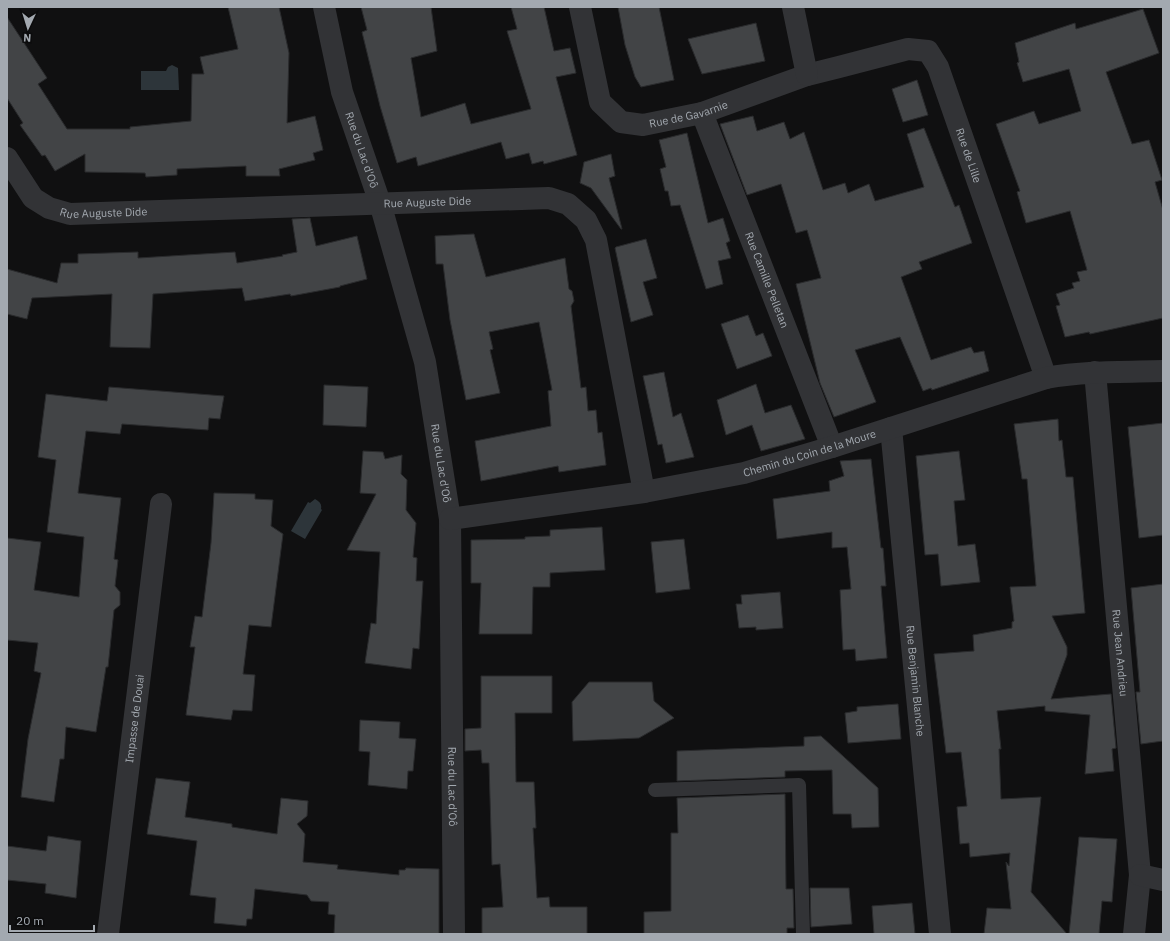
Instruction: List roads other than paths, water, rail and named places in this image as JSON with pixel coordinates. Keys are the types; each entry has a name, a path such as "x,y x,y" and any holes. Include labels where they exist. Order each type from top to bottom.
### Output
{"street":[{"name":"Rue du Lac d'Oô","path":"324,7 342,92 380,203 425,362 450,519 454,934"},
{"name":"Rue de Gavarnie","path":"580,7 600,102 622,122 643,125 702,113 808,76"},
{"path":"793,7 808,76"},
{"name":"Rue de Lille","path":"808,76 908,49 928,51 938,67 1046,378"},
{"name":"Rue Camille Pelletan","path":"702,113 832,447"},
{"name":"Rue Auguste Dide","path":"7,158 33,198 49,208 70,214 549,198 568,204 586,220 596,240 644,492"},
{"name":"Chemin du Coin de la Moure","path":"450,519 644,492 744,473 832,447 1046,378 1067,374 1095,372 1163,371"},
{"name":"Rue Jean Andrieu","path":"1095,372 1140,875 1134,934"},
{"name":"Rue Benjamin Blanche","path":"891,428 940,934"},
{"name":"Impasse de Douai","path":"108,934 161,504"},
{"path":"1140,875 1163,880"}],"lane":[{"path":"655,790 799,785 803,934"}]}
